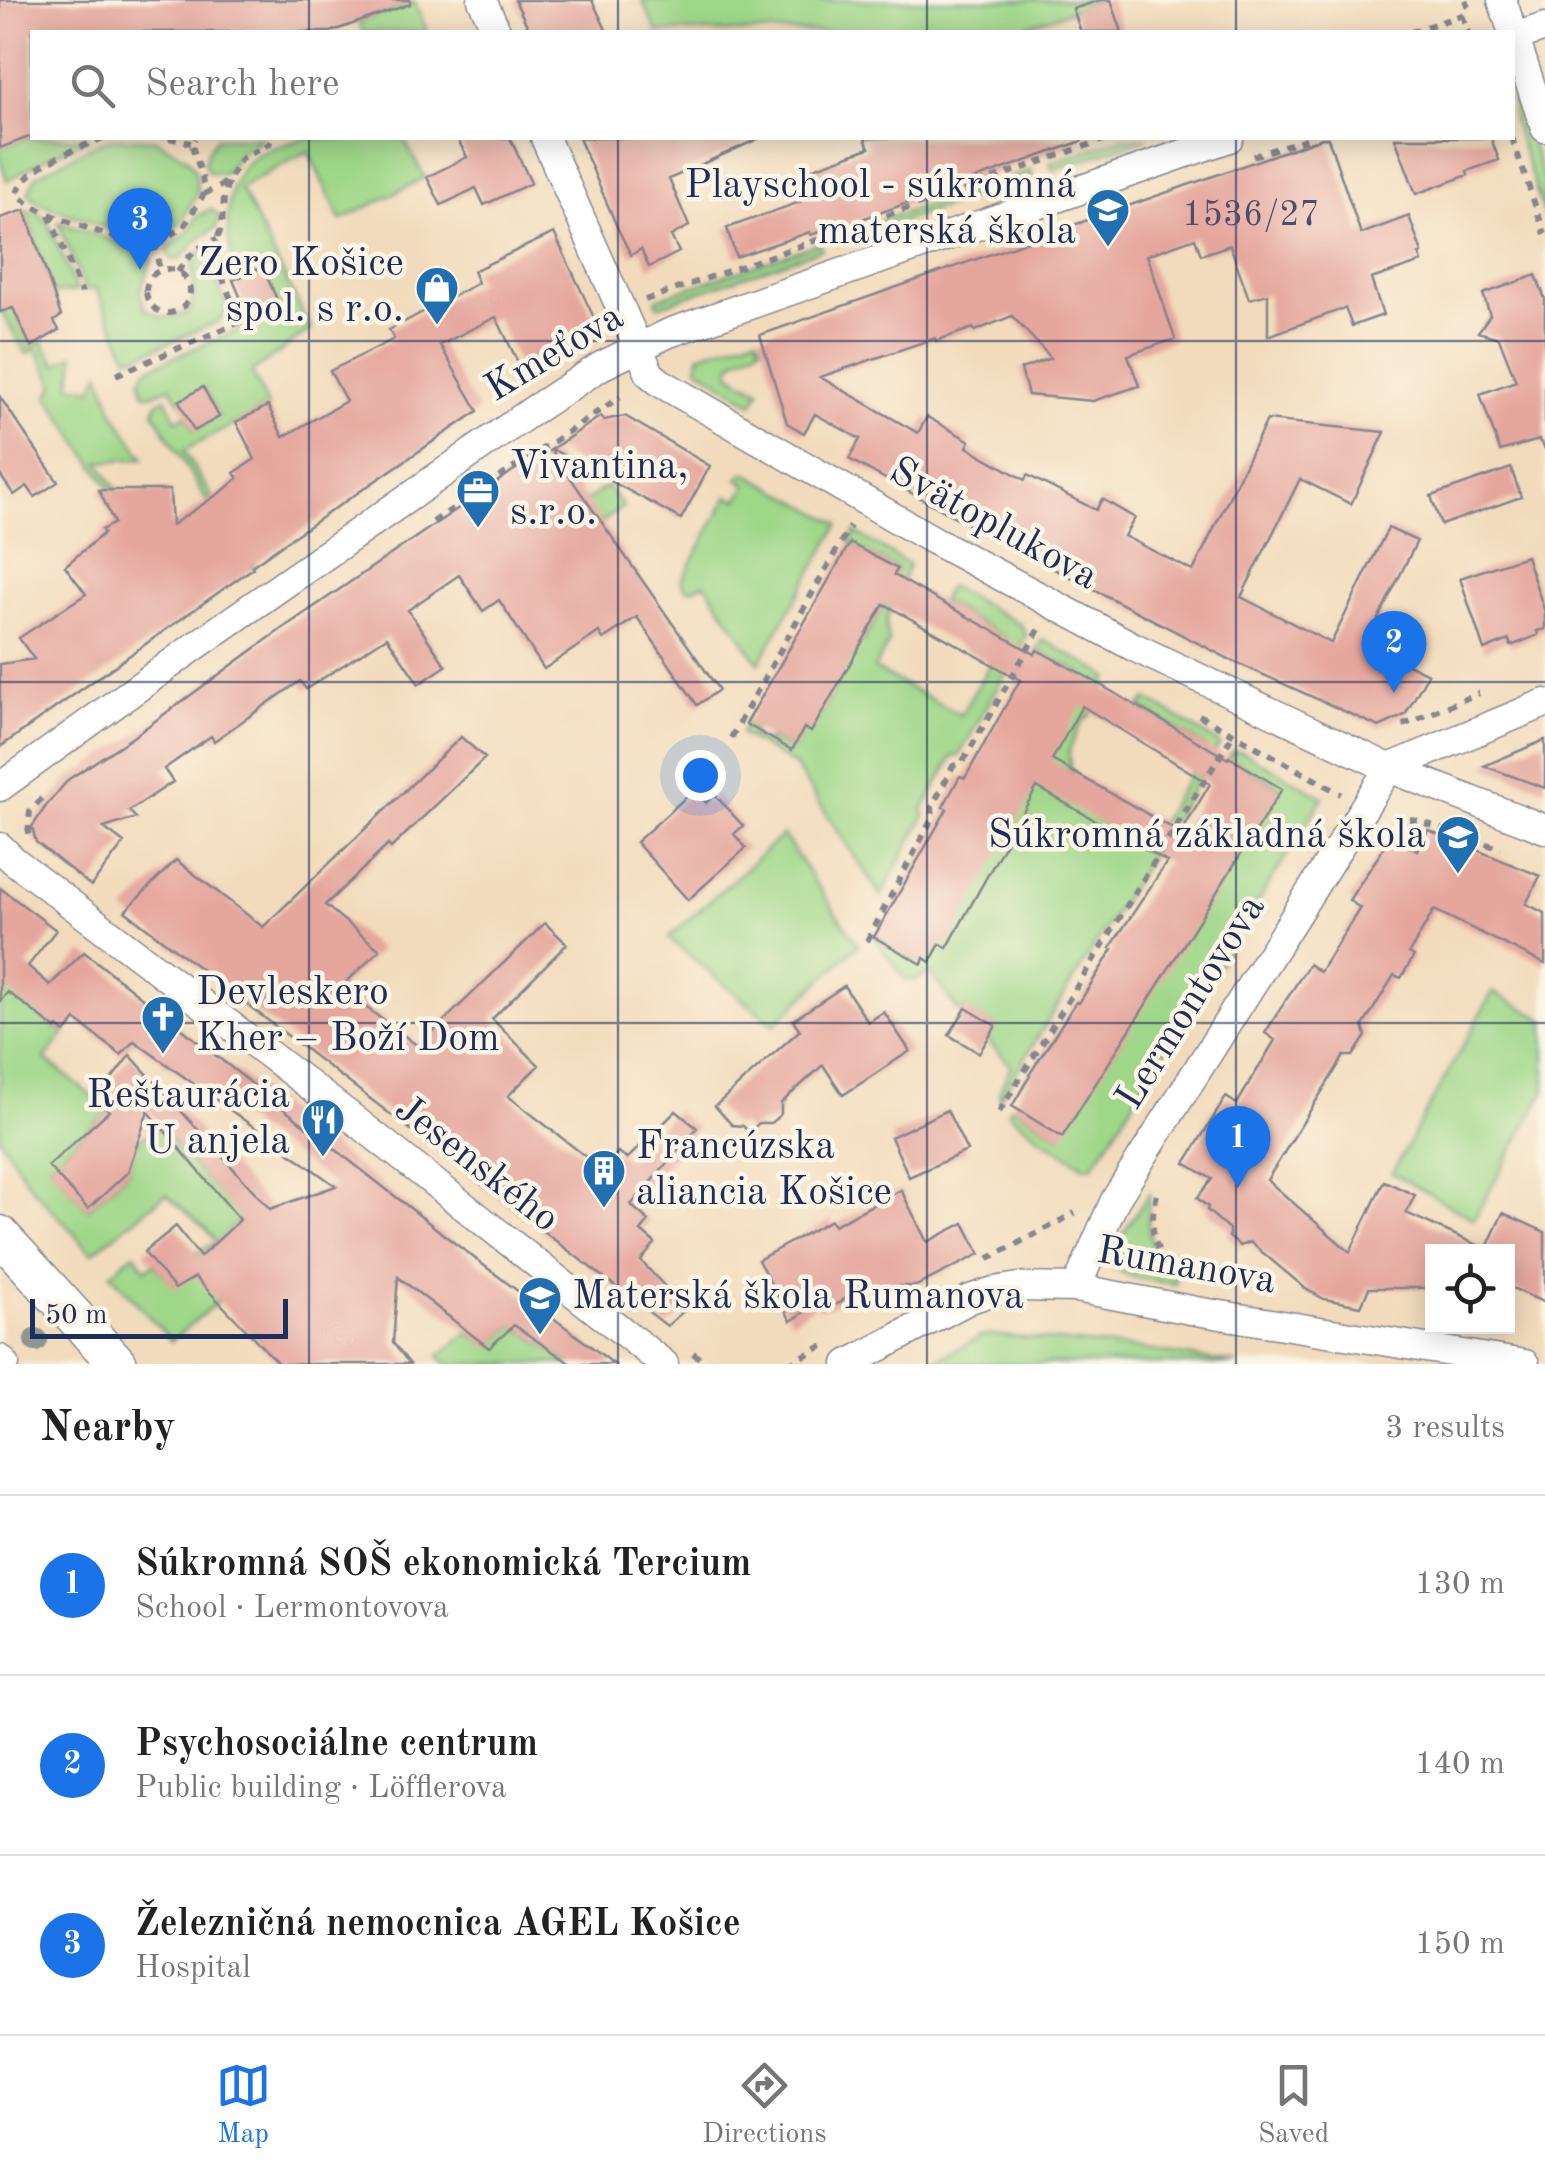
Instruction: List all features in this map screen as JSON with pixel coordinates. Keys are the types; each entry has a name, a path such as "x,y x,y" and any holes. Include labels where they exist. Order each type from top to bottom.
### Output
{"street":[{"path":"482,0 496,30"},
{"path":"1502,0 1511,30"},
{"path":"1515,38 1545,26"},
{"path":"1515,41 1545,128"},
{"name":"Svätoplukova","path":"545,140 650,374 662,384 933,540 1134,647 1389,768 1545,829"},
{"name":"Kmeťova","path":"0,787 194,647 600,366 670,334 1222,140"},
{"path":"1389,768 1545,703"},
{"name":"Lermontovova","path":"1076,1288 1114,1200 1389,768"},
{"name":"Jesenského","path":"13,845 28,872 351,1116 664,1364"},
{"path":"0,1234 118,1364"},
{"name":"Rumanova","path":"843,1351 994,1291 1020,1287 1076,1288 1524,1364"}],"path":[{"path":"1417,30 1462,15 1468,7 1465,0"},
{"path":"1462,15 1467,30"},
{"path":"453,30 460,27"},
{"path":"98,140 43,165 20,183 17,192 21,200 49,214 140,245 154,243 183,228 204,194 219,187 242,159 271,140"},
{"path":"193,140 204,194"},
{"path":"670,334 648,298 1103,140"},
{"path":"1513,140 1545,234"},
{"path":"116,375 240,322 223,279 217,238 228,179"},
{"path":"49,214 82,293"},
{"path":"178,272 190,255 217,238"},
{"path":"154,243 160,271"},
{"path":"160,271 178,272 188,282 189,296 180,309 166,313 153,307 146,294 149,280 160,271"},
{"path":"426,527 620,397"},
{"path":"732,738 853,521"},
{"path":"867,940 933,817 932,807 953,766 962,763 1040,627"},
{"path":"999,1112 1233,735"},
{"path":"13,845 30,811 52,788"},
{"path":"1416,820 1514,853"},
{"path":"1158,1191 1151,1226 1154,1241 1164,1262 1183,1278"},
{"path":"974,1266 1074,1213 1081,1204"},
{"path":"788,1364 843,1351"},
{"path":"692,1352 708,1364"}],"green space":[{"path":"642,0 754,0 773,4 814,0 1100,0 1017,30 656,30"},
{"path":"415,2 426,30 362,30 359,22"},
{"path":"1515,95 1545,183 1545,217 1515,127"},
{"path":"30,137 30,140 85,140 7,181 0,148"},
{"path":"156,140 188,159 196,172 197,194 180,224 147,237 118,232 39,203 28,193 36,176 98,143"},
{"path":"216,140 259,140 221,174 208,172 204,163"},
{"path":"300,140 404,140 425,178 341,220 308,151 240,188 311,329 252,372 268,406 184,451 253,568 230,540 154,412 157,403 166,398 176,420 186,415 194,430 219,417 204,388 179,401 171,386 145,394 141,380 148,368 258,322 255,312 277,302 263,268 238,278 228,218 239,174 254,157"},
{"path":"1117,140 1142,140 1053,170 1050,163"},
{"path":"1031,170 1033,176 838,244 835,236"},
{"path":"211,209 219,216 217,227 196,241 180,259 170,257 167,250 187,233 198,216"},
{"path":"25,210 48,222 77,291 54,293 54,300 17,317 31,347 42,341 56,365 74,355 70,385 93,389 100,372 114,413 144,458 99,462 194,609 191,611 48,396 55,385 36,349 27,354 1,312 53,292"},
{"path":"58,222 141,250 152,259 140,292 145,309 164,318 189,313 194,293 193,256 208,249 217,259 213,273 225,302 225,313 218,322 137,356 128,356 96,289 85,290"},
{"path":"820,243 822,249 658,306 656,299"},
{"path":"757,336 761,346 734,361 730,370 760,390 753,404 698,367 699,355"},
{"path":"743,474 839,524 759,663 705,583 686,589 682,580 728,496 738,500 747,485 738,479"},
{"path":"607,486 623,507 581,537 565,516"},
{"path":"855,532 909,565 889,612 889,642 874,669 961,715 1005,638 941,601 949,586 1021,625 1026,636 959,756 953,756 881,896 794,765 741,734 746,724 754,728 751,735 767,743 770,738 792,750 804,728 811,731 837,686 857,639 863,642 889,596 883,593 897,569 850,543"},
{"path":"1043,640 1109,677 1090,715 1077,731 1069,751 1070,768 1145,848 1206,747 1141,707 1147,699 1220,744 1000,1098 1011,1065 987,1040 995,1026 965,1009 962,1015 930,973 905,980 874,937 921,963 924,958 931,961 1085,675 1037,650"},
{"path":"1233,751 1243,752 1323,797 1101,1154 1092,1166 1085,1166 1045,1141 1009,1110 1012,1106 1061,1136 1281,788 1229,757"},
{"path":"783,835 858,945 774,1025 668,938"},
{"path":"0,981 65,1033 45,1059 109,1111 49,1165 88,1209 128,1172 136,1144 158,1125 241,1219 217,1242 246,1278 171,1341 111,1274 134,1253 146,1269 154,1264 174,1286 197,1253 216,1242 166,1194 92,1253 29,1184 0,1138"},
{"path":"1493,992 1545,1020 1545,1091 1474,1219 1392,1173"},
{"path":"1150,1192 1151,1240 1159,1261 1176,1279 1175,1284 1131,1276 1110,1264 1116,1244"},
{"path":"514,1325 571,1364 447,1364 439,1356 468,1332 489,1347"},
{"path":"982,1336 1140,1349 1237,1364 927,1364"}],"building":[{"path":"0,0 410,0 410,4 336,30 30,30 30,137 0,148"},
{"path":"515,0 592,0 606,30 529,30"},
{"path":"1111,0 1121,30 1080,30 1073,9"},
{"path":"458,140 511,140 531,183 484,205 476,188 441,205 427,177 467,157"},
{"path":"580,140 756,140 669,179 689,226 671,236 679,252 649,267 641,249 631,255"},
{"path":"866,140 1082,140 837,228 811,235 810,232 736,257 727,228 800,202 791,176 869,148"},
{"path":"1316,140 1329,140 1361,234 1409,216 1422,253 1422,262 1371,279 1383,315 1352,326 1345,308 1268,336 1268,294 1249,299 1230,245 1201,255 1195,238 1147,255 1175,339 1128,355 1139,386 1093,401 1028,395 1021,369 1051,358 1012,316 975,331 973,328 936,341 935,338 820,377 918,433 927,417 970,441 967,447 1025,480 1027,475 1096,510 1102,499 1135,518 1124,536 1193,571 1267,420 1385,432 1351,504 1300,479 1241,597 1331,643 1388,528 1417,541 1378,619 1399,629 1408,647 1401,661 1428,674 1405,715 1379,727 1235,662 849,459 860,439 815,414 804,433 787,423 760,335"},
{"path":"1396,140 1492,140 1499,160 1416,194"},
{"path":"25,210 61,316 54,321 59,330 31,347 13,308 0,312 0,218"},
{"path":"554,233 596,322 593,333 526,379 496,317 440,345 478,411 284,543 0,747 0,664 34,659 19,638 86,594 65,566 114,523 99,490 170,490 172,525 224,490 238,478 234,473 255,459 236,422 268,406 283,437 346,401 330,371 394,339 389,330 478,283 473,271"},
{"path":"263,267 278,302 248,315 233,280"},
{"path":"1536,275 1545,299 1545,449 1539,440 1500,451 1480,394 1516,381 1499,338 1478,332 1490,315 1483,294"},
{"path":"203,387 219,417 194,431 179,401"},
{"path":"0,397 58,482 35,497 27,486 14,495 0,475"},
{"path":"601,416 604,420 625,416 710,466 681,519 552,449"},
{"path":"551,450 719,690 697,705 637,617 603,639 599,632 544,669 499,600 483,611 459,575 408,610 446,666 419,684 387,637 306,689 300,681 214,741 211,736 164,769 173,782 129,811 136,818 104,828 124,843 91,886 36,842 32,827 69,779 526,462 531,464"},
{"path":"1511,468 1521,497 1441,525 1431,496"},
{"path":"850,543 897,569 894,575 948,606 1035,654 1037,650 1080,673 1282,789 1062,1137 1012,1106 1167,862 1037,787 947,948 940,944 930,962 924,958 922,964 874,937 947,809 943,807 960,776 965,778 1020,680 884,604 811,732 804,728 792,750 746,724","holes":["1082,706 1210,784 1181,833 1052,760"]},
{"path":"1526,556 1545,612 1545,629 1511,646 1509,640 1484,650 1460,578"},
{"path":"461,737 485,758 325,905 380,950 340,988 418,1046 545,923 567,944 492,1019 539,1065 508,1096 603,1170 618,1152 627,1159 676,1111 697,1128 631,1205 649,1221 641,1231 655,1243 641,1261 686,1309 667,1326 125,911 176,860 263,927"},
{"path":"1545,740 1545,788 1484,766"},
{"path":"695,789 706,803 715,795 743,826 734,834 746,848 688,900 636,842"},
{"path":"1428,830 1540,876 1526,904 1545,913 1545,964 1434,910 1409,953 1414,956 1401,978 1394,975 1363,1026 1366,1036 1353,1056 1344,1056 1267,1180 1350,1252 1384,1181 1415,1195 1406,1213 1475,1244 1425,1244 1425,1288 1369,1288 1361,1306 1324,1299 1306,1289 1250,1242 1240,1246 1229,1237 1229,1229 1197,1198 1212,1179 1185,1163 1226,1097 1237,1104 1275,1040 1265,1033 1309,964 1320,972 1360,908 1349,900 1391,837 1417,850"},
{"path":"0,888 56,930 28,966 50,985 84,952 614,1364 571,1364 514,1325 489,1348 398,1277 393,1343 410,1364 279,1364 195,1277 175,1289 144,1252 176,1226 200,1257 240,1220 148,1111 128,1172 88,1209 48,1166 109,1111 97,1098 130,1055 270,1209 336,1186 134,1041 121,1055 76,1020 65,1033 8,992 0,1001"},
{"path":"844,986 868,1022 884,1012 910,1051 843,1095 823,1065 781,1103 781,1114 771,1123 759,1123 749,1132 743,1126 732,1125 715,1106 800,1030 793,1020"},
{"path":"966,1008 996,1026 979,1053 949,1035"},
{"path":"947,1110 967,1151 909,1177 891,1137"},
{"path":"901,1190 927,1242 964,1223 980,1254 916,1286 857,1286 840,1303 819,1309 817,1304 791,1321 758,1260 831,1220 834,1225"},
{"path":"1503,1213 1545,1232 1545,1303 1515,1289 1515,1244 1488,1244"}],"place":[{"name":"Playschool - súkromná materská škola","path":"1108,248"},
{"name":"Železničná nemocnica AGEL Košice","path":"140,270"},
{"name":"Zero Košice spol. s r.o.","path":"437,326"},
{"name":"Vivantina, s.r.o.","path":"478,529"},
{"name":"Psychosociálne centrum","path":"1394,693"},
{"name":"Súkromná základná škola","path":"1458,875"},
{"name":"Devleskero Kher – Boží Dom","path":"163,1055"},
{"name":"Reštaurácia U anjela","path":"323,1158"},
{"name":"Súkromná SOŠ ekonomická Tercium","path":"1238,1188"},
{"name":"Francúzska aliancia Košice","path":"604,1209"},
{"name":"Materská škola Rumanova","path":"540,1336"}]}
